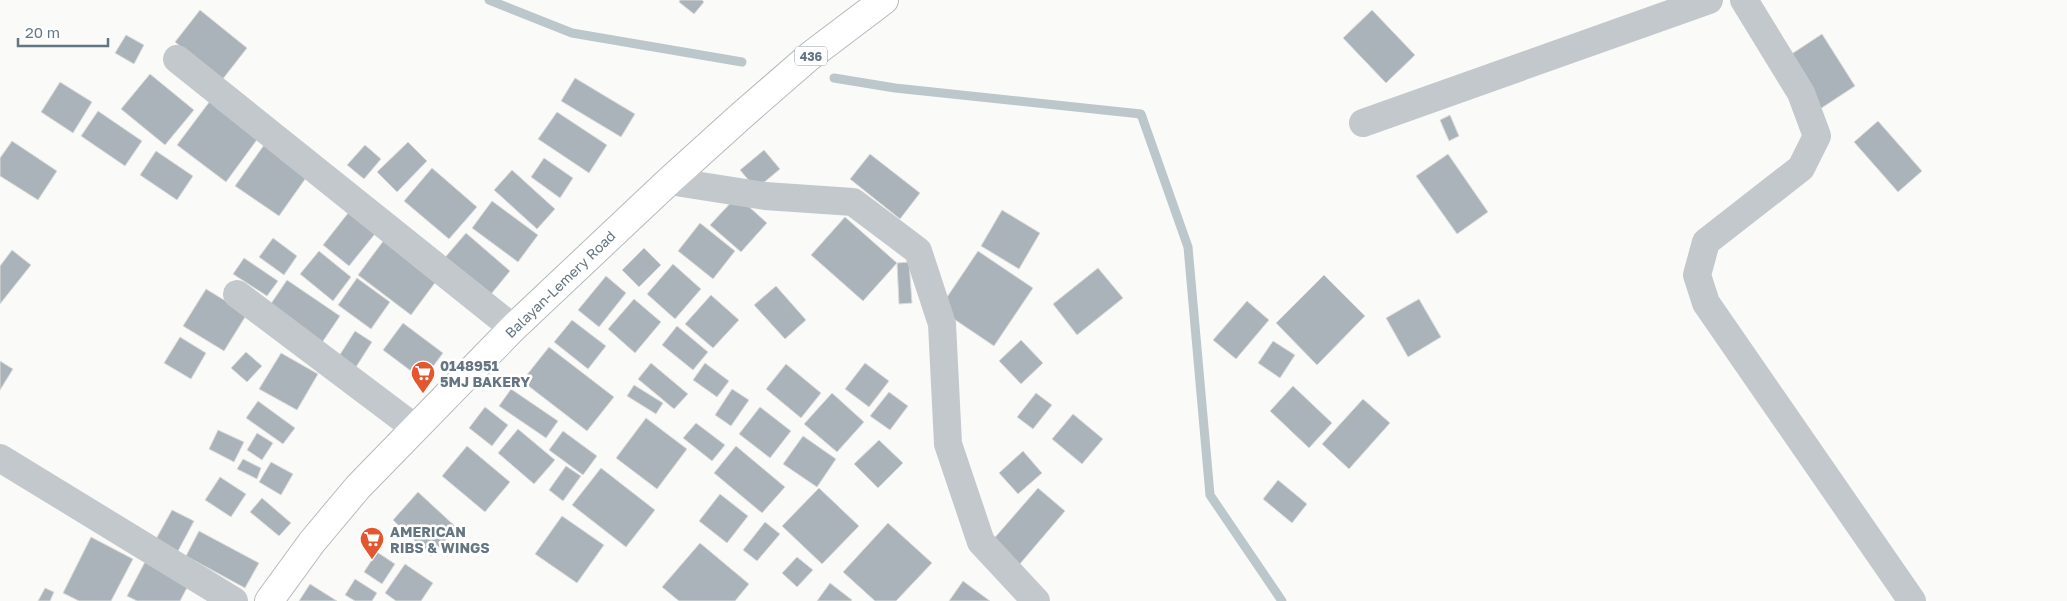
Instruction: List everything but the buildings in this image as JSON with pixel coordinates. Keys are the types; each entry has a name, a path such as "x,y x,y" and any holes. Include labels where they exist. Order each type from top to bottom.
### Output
{"main road":[{"name":"Balayan-Lemery Road","path":"269,601 312,542 358,487 513,328 669,181 810,56 884,0"}],"street":[{"path":"1363,123 1709,0"},
{"path":"1744,0 1801,93 1817,136 1801,168 1706,242 1697,275 1706,304 1912,601"},
{"path":"177,59 513,328"},
{"path":"669,181 765,196 853,202 918,252 942,324 948,444 981,542 1036,601"},
{"path":"237,294 414,428"},
{"path":"0,458 234,601"}],"waterway":[{"path":"489,0 572,33 742,62"},
{"path":"834,78 895,88 1141,114 1188,247 1210,495 1282,601"}],"place":[{"name":"0148951 5MJ BAKERY","path":"423,394"},
{"name":"AMERICAN RIBS & WINGS","path":"372,560"}]}
